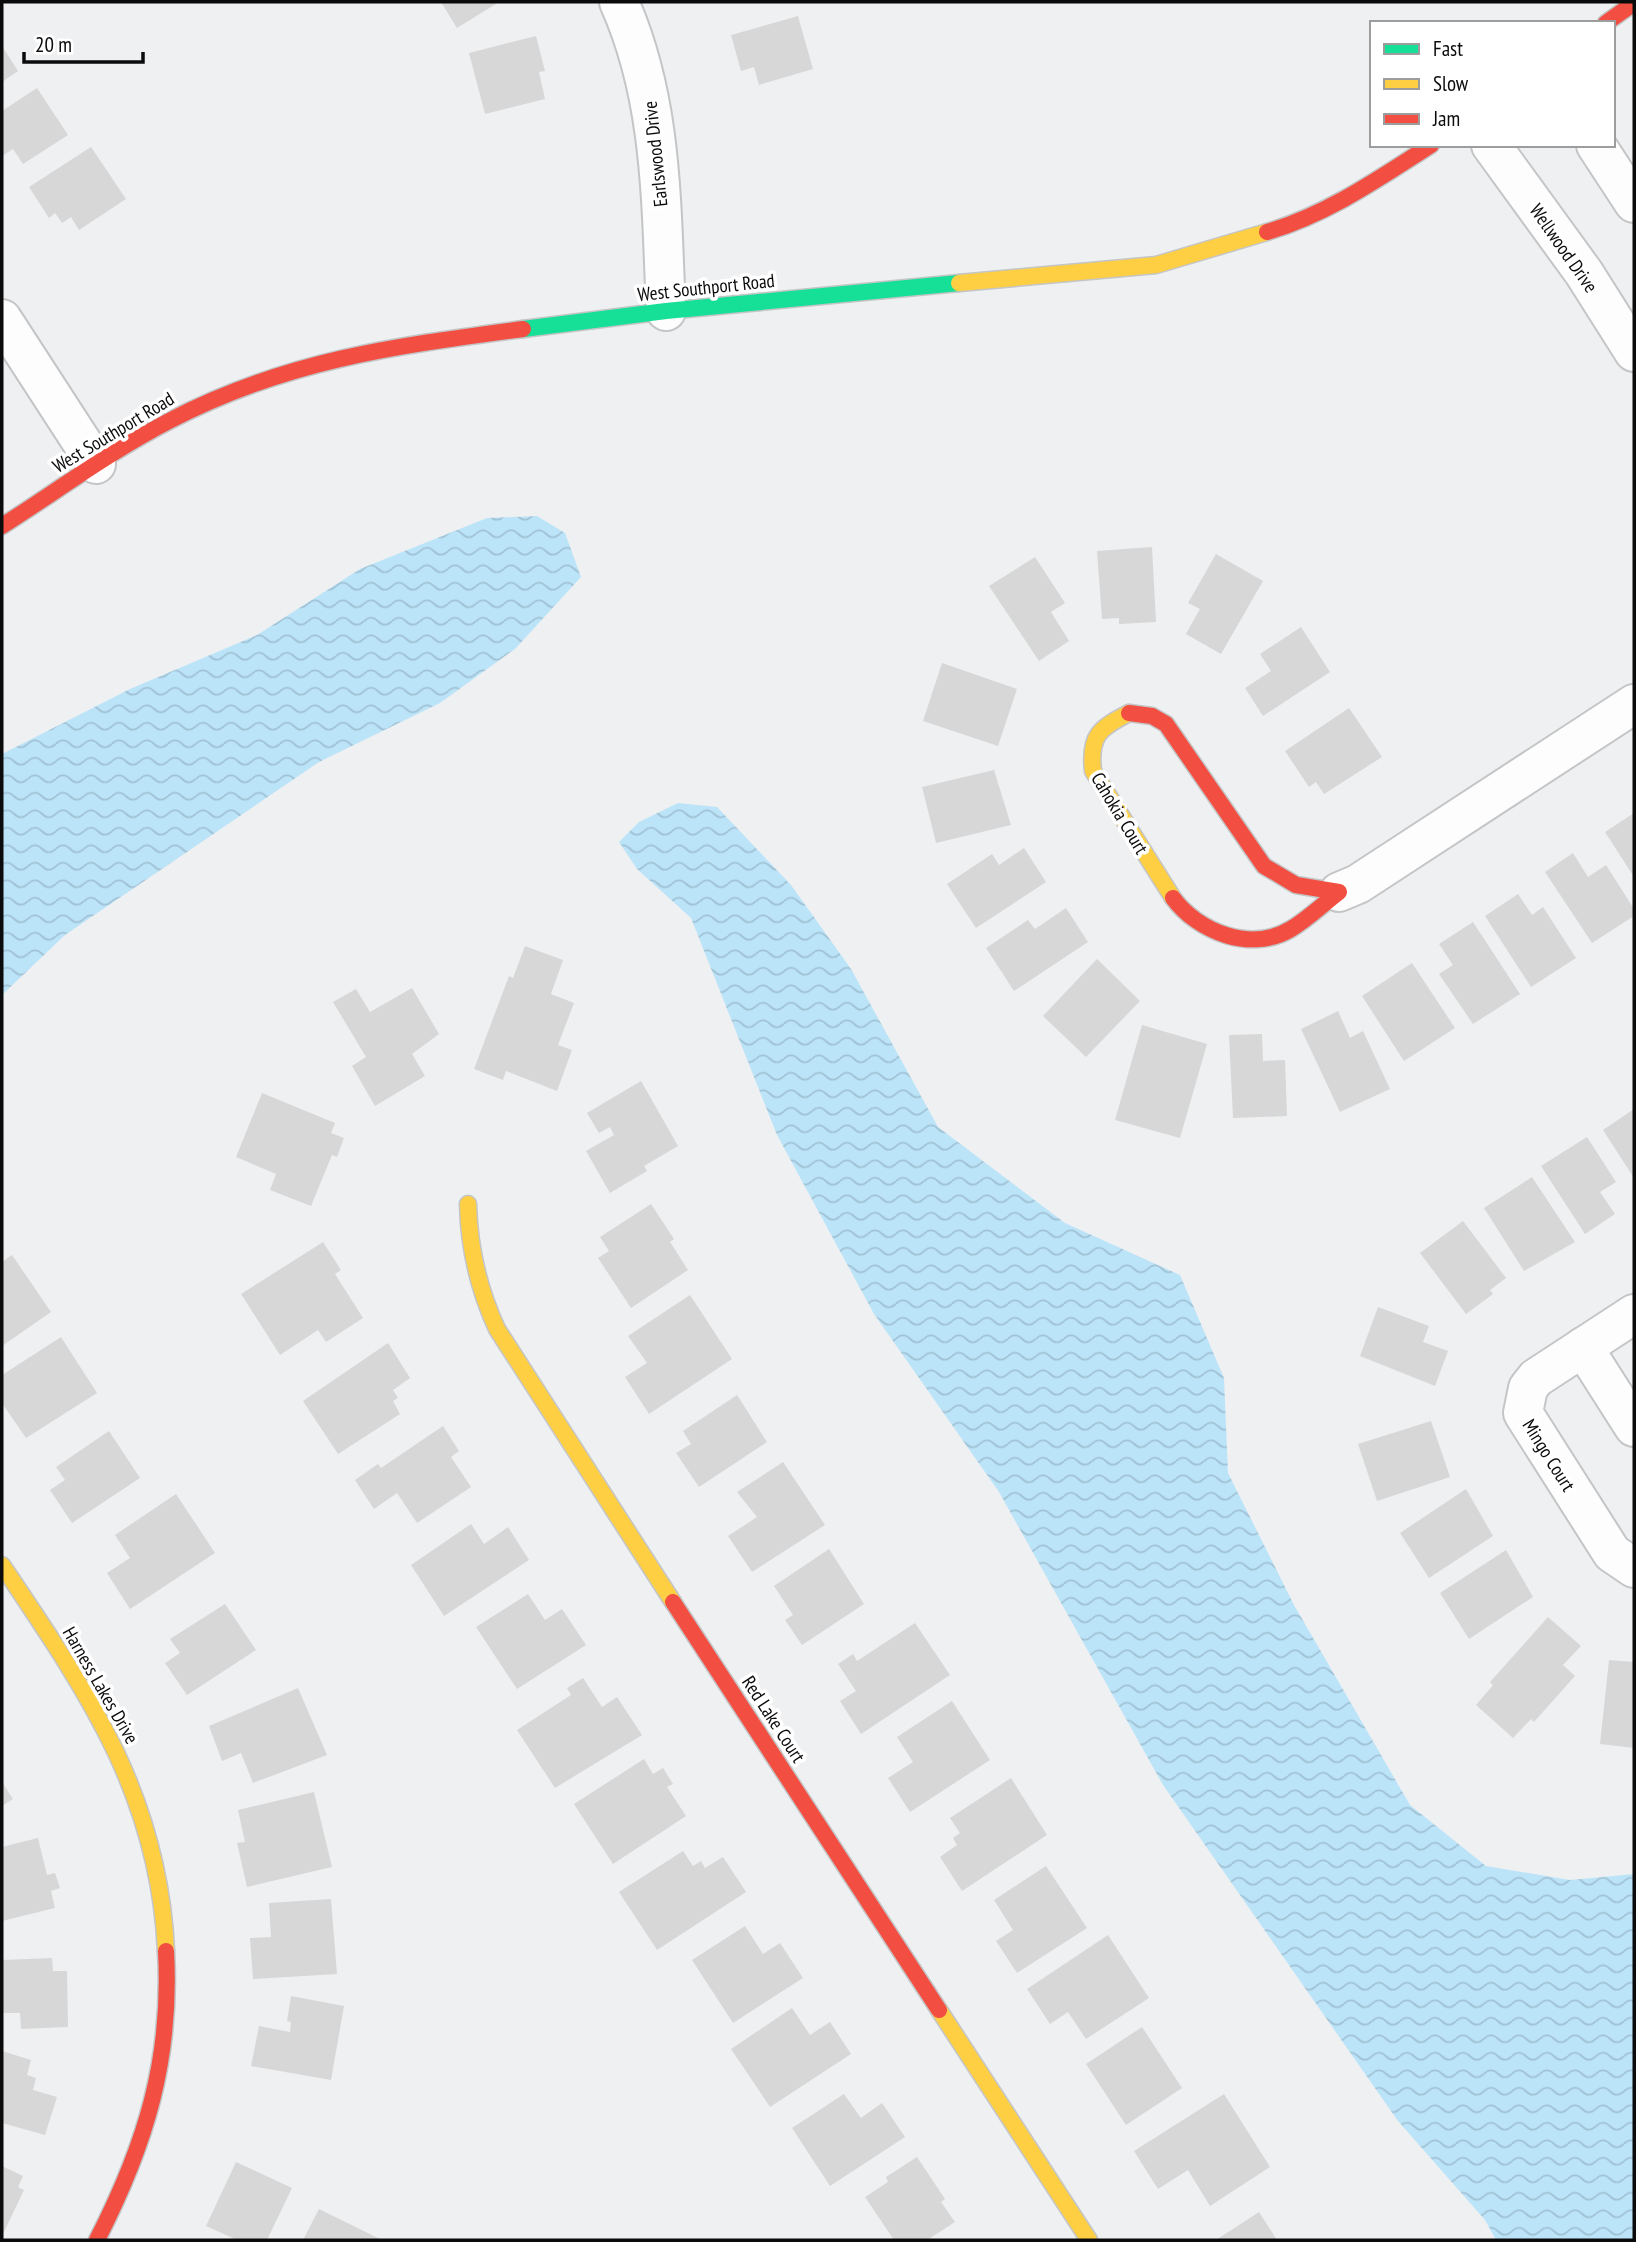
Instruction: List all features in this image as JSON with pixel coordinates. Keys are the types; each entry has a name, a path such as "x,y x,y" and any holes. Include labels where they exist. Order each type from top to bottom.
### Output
{"street":[{"name":"Earlswood Drive","path":"619,2 640,61 652,106 659,158 666,311"},
{"path":"1609,21 1634,3"},
{"name":"West Southport Road","path":"2,526 96,464 168,421 234,391 307,365 386,347 666,311 1156,265 1301,222 1349,198 1428,147"},
{"name":"Wellwood Drive","path":"1492,147 1584,273 1634,352"},
{"path":"1597,147 1634,203"},
{"path":"2,319 96,464"},
{"name":"Cahokia Court","path":"1339,892 1296,885 1264,866 1166,724 1152,716 1129,713 1108,723 1095,741 1091,762 1095,777 1175,901 1194,921 1218,934 1255,939 1278,935 1291,929 1339,892 1358,884 1634,704"},
{"name":"Red Lake Court","path":"468,1204 473,1261 489,1313 506,1345 1086,2239"},
{"name":"Mingo Court","path":"1634,1314 1536,1378 1528,1388 1523,1413 1612,1553 1634,1568"},
{"path":"1583,1347 1634,1427"},
{"name":"Harness Lakes Drive","path":"2,1565 105,1727 139,1806 159,1890 166,1942 166,2016 159,2065 142,2139 117,2204 97,2240"}],"water":[{"path":"537,516 565,533 581,577 515,649 440,703 319,762 65,935 2,995 2,754 130,689 257,635 360,569 487,518"},
{"path":"678,803 717,807 791,885 851,969 938,1127 1065,1223 1180,1275 1224,1378 1228,1473 1294,1605 1410,1805 1486,1866 1570,1880 1634,1874 1634,2240 1496,2240 1485,2220 1398,2121 1163,1785 999,1492 874,1314 777,1135 691,918 637,869 619,842 639,822"}],"building":[{"path":"441,2 499,2 457,28"},
{"path":"798,16 813,69 759,85 754,67 741,71 731,35"},
{"path":"536,36 545,71 539,72 545,99 485,114 469,53"},
{"path":"2,46 18,71 2,82"},
{"path":"37,88 68,135 23,164 13,149 2,156 2,111"},
{"path":"91,147 126,199 79,230 71,217 62,223 55,213 49,218 29,187"},
{"path":"1152,547 1156,622 1119,624 1119,618 1102,619 1097,551"},
{"path":"1216,554 1263,581 1221,654 1186,634 1200,609 1188,603"},
{"path":"1035,557 1065,603 1051,612 1069,641 1039,661 989,586"},
{"path":"1301,627 1330,672 1263,716 1245,688 1271,671 1260,654"},
{"path":"942,663 1017,689 998,746 923,721"},
{"path":"1349,708 1382,757 1324,794 1316,782 1309,787 1285,751"},
{"path":"994,770 1011,825 936,843 922,787"},
{"path":"1634,813 1634,877 1605,832"},
{"path":"1024,848 1046,882 976,928 947,884 992,854 999,865"},
{"path":"1573,853 1588,877 1606,865 1634,909 1634,916 1592,943 1545,872"},
{"path":"1518,894 1532,915 1543,907 1576,958 1531,987 1485,916"},
{"path":"1066,908 1088,942 1014,991 986,948 1028,920 1035,929"},
{"path":"1473,922 1520,994 1473,1024 1439,974 1453,965 1439,944"},
{"path":"525,946 563,960 551,994 574,1003 558,1045 572,1050 557,1091 506,1071 503,1080 474,1069 509,976 513,978"},
{"path":"1097,959 1140,1001 1086,1057 1043,1016"},
{"path":"1412,963 1455,1028 1404,1061 1362,996"},
{"path":"412,988 439,1034 412,1054 425,1076 375,1106 352,1066 366,1057 333,1002 356,989 370,1012"},
{"path":"1338,1011 1350,1038 1363,1031 1390,1089 1340,1112 1301,1029"},
{"path":"1142,1025 1207,1044 1180,1138 1115,1120"},
{"path":"1262,1034 1263,1061 1285,1060 1287,1116 1233,1118 1229,1035"},
{"path":"641,1081 678,1146 644,1166 647,1171 610,1193 586,1151 614,1135 610,1127 599,1133 587,1113"},
{"path":"262,1093 335,1123 331,1133 344,1138 337,1157 332,1155 311,1206 270,1190 276,1174 236,1157"},
{"path":"1634,1109 1634,1178 1603,1130"},
{"path":"1587,1137 1616,1182 1600,1192 1615,1214 1585,1234 1541,1166"},
{"path":"1532,1177 1575,1242 1524,1271 1484,1208"},
{"path":"651,1204 674,1239 670,1242 688,1270 631,1308 598,1258 609,1251 600,1237"},
{"path":"1463,1221 1506,1278 1490,1290 1493,1294 1466,1314 1420,1253"},
{"path":"323,1242 341,1270 335,1274 363,1318 326,1342 318,1330 280,1355 241,1294"},
{"path":"12,1255 51,1312 2,1346 2,1262"},
{"path":"690,1295 732,1359 649,1414 625,1377 647,1363 628,1336"},
{"path":"1378,1307 1429,1326 1423,1342 1448,1351 1435,1386 1360,1356"},
{"path":"61,1337 97,1393 26,1438 2,1403 2,1375"},
{"path":"388,1343 410,1378 393,1390 398,1398 393,1401 400,1414 338,1454 303,1401"},
{"path":"737,1395 767,1442 699,1487 676,1453 691,1444 683,1431"},
{"path":"1431,1421 1450,1477 1377,1501 1358,1444"},
{"path":"443,1426 459,1451 451,1457 471,1487 417,1523 397,1493 374,1509 355,1480 378,1464 381,1468"},
{"path":"109,1431 140,1478 72,1523 50,1490 65,1480 56,1467"},
{"path":"783,1462 825,1525 752,1572 728,1536 757,1517 737,1492"},
{"path":"1466,1489 1493,1536 1429,1578 1400,1533"},
{"path":"176,1494 215,1553 130,1609 107,1573 130,1558 115,1535"},
{"path":"471,1524 484,1544 508,1527 529,1560 444,1616 411,1565"},
{"path":"829,1549 864,1604 802,1645 785,1620 793,1615 774,1586"},
{"path":"1506,1550 1533,1597 1469,1639 1440,1593"},
{"path":"528,1594 545,1620 562,1609 586,1645 517,1689 476,1627"},
{"path":"225,1604 256,1650 187,1695 165,1663 180,1653 170,1639"},
{"path":"1548,1617 1581,1646 1563,1665 1575,1676 1534,1722 1531,1719 1513,1738 1476,1705 1493,1685 1490,1682"},
{"path":"915,1623 950,1675 861,1734 840,1701 856,1691 838,1664 853,1654 857,1661"},
{"path":"1609,1660 1634,1662 1634,1748 1600,1744"},
{"path":"583,1678 602,1707 617,1697 642,1735 555,1788 517,1730 571,1695 567,1688"},
{"path":"298,1688 327,1755 253,1783 241,1753 222,1761 209,1726"},
{"path":"952,1701 990,1760 910,1812 888,1778 913,1762 897,1737"},
{"path":"644,1759 653,1774 663,1768 673,1784 667,1787 686,1816 613,1864 574,1804"},
{"path":"1011,1778 1047,1835 962,1891 940,1857 957,1845 953,1838 960,1833 950,1818"},
{"path":"2,1782 13,1799 2,1806"},
{"path":"314,1792 332,1867 247,1887 237,1843 245,1842 238,1810"},
{"path":"38,1838 47,1875 55,1873 60,1888 51,1891 55,1908 2,1921 2,1847"},
{"path":"683,1851 693,1866 701,1861 705,1868 723,1857 746,1892 657,1950 619,1892"},
{"path":"1046,1866 1087,1928 1017,1973 996,1941 1013,1930 994,1900"},
{"path":"331,1899 337,1974 253,1979 250,1938 271,1937 269,1903"},
{"path":"745,1926 763,1954 780,1943 803,1978 733,2023 692,1960"},
{"path":"1108,1935 1149,1998 1086,2039 1068,2012 1050,2024 1027,1989"},
{"path":"52,1958 53,1971 67,1971 68,2027 21,2029 20,2013 2,2013 2,1960"},
{"path":"291,1996 344,2006 331,2080 251,2066 259,2026 290,2032 291,2022 287,2021"},
{"path":"792,2008 810,2035 830,2022 851,2054 770,2107 731,2049"},
{"path":"1142,2027 1182,2088 1126,2125 1086,2064"},
{"path":"2,2051 31,2060 27,2075 36,2078 33,2090 57,2097 45,2135 2,2123"},
{"path":"844,2094 861,2118 882,2103 905,2137 830,2186 792,2128"},
{"path":"1224,2094 1270,2167 1210,2206 1188,2170 1158,2189 1134,2151"},
{"path":"917,2157 945,2199 941,2202 955,2222 927,2240 894,2240 865,2197 888,2182 886,2177"},
{"path":"236,2162 292,2188 267,2240 237,2240 206,2226"},
{"path":"2,2166 23,2176 18,2187 24,2190 2,2236"},
{"path":"319,2209 382,2240 303,2240"},
{"path":"1259,2212 1277,2240 1216,2240"}],"traffic: fast":[{"path":"523,329 666,311 959,283"}],"traffic: slow":[{"path":"959,283 1156,265 1267,232"},
{"path":"1129,713 1111,723 1099,734 1093,749 1093,771 1173,898"},
{"path":"468,1204 476,1268 497,1329 673,1602"},
{"path":"2,1565 89,1701 113,1746 133,1793 149,1842 160,1894 166,1951"},
{"path":"939,2010 1089,2240"}],"traffic: jam":[{"path":"1609,21 1634,3"},
{"path":"1267,232 1332,206 1428,147"},
{"path":"2,526 147,433 213,400 256,383 342,358 386,349 523,329"},
{"path":"1129,713 1152,716 1166,724 1264,866 1296,885 1339,892 1291,929 1259,939 1243,939 1211,929 1196,921 1173,898"},
{"path":"673,1602 939,2010"},
{"path":"97,2240 129,2170 152,2100 165,2028 166,1951"}]}
